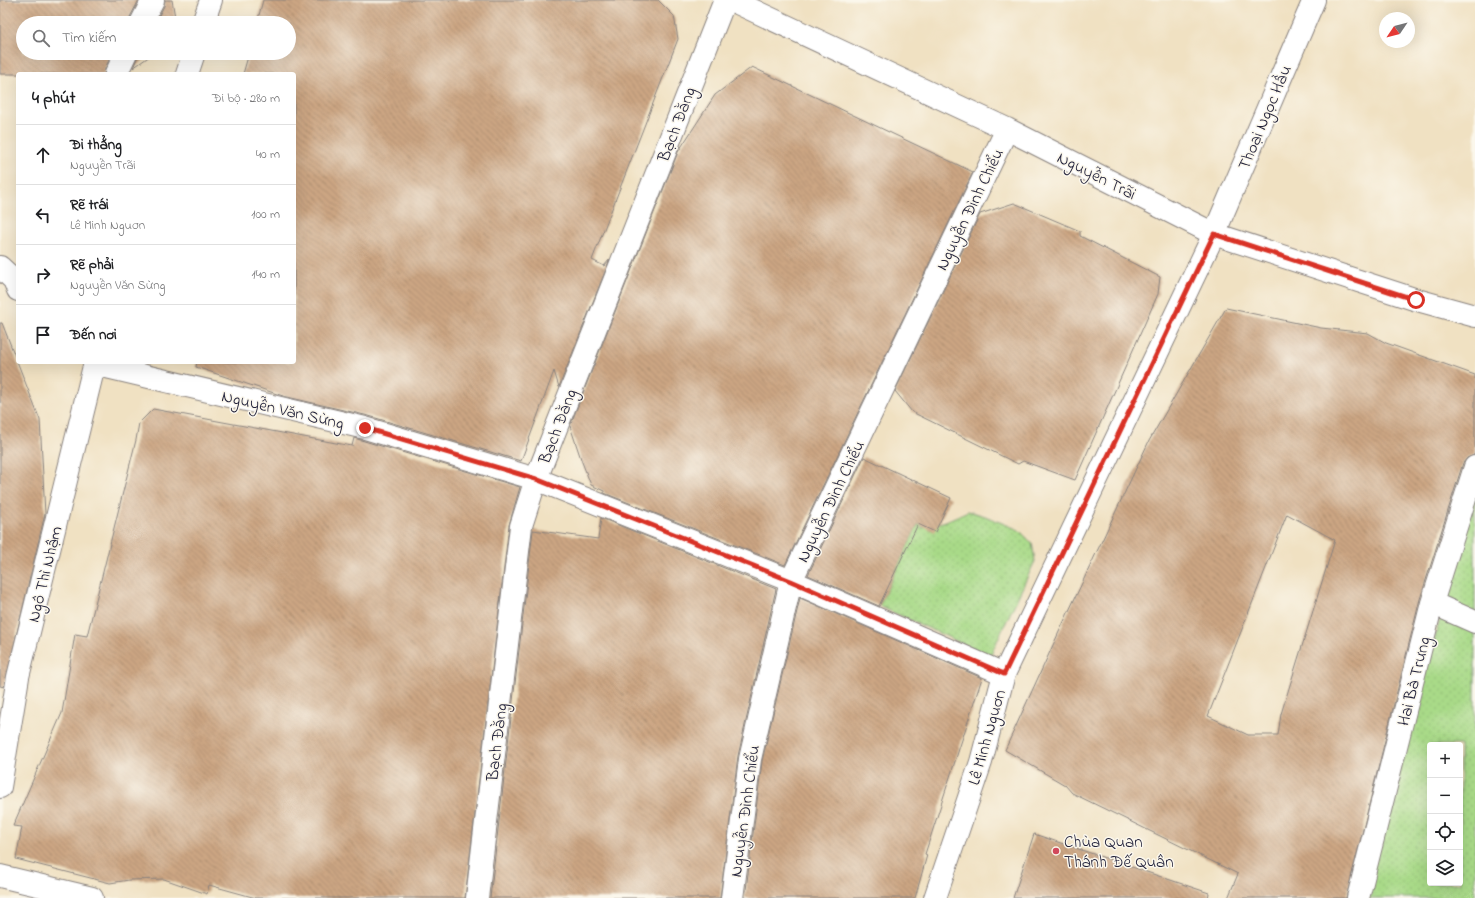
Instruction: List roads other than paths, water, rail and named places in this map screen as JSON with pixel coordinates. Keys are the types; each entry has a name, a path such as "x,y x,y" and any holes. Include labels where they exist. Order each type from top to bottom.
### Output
{"street":[{"path":"145,16 153,0"},
{"path":"205,16 210,0"},
{"name":"Bạch Đằng","path":"477,898 521,526 536,479 725,0"},
{"name":"Nguyễn Trãi","path":"731,0 1007,129 1214,234 1416,300 1475,316"},
{"name":"Thoại Ngọc Hầu","path":"1214,234 1314,0"},
{"path":"117,72 123,60"},
{"path":"188,72 192,60"},
{"name":"Nguyễn Đình Chiểu","path":"732,898 750,759 791,581 1007,129"},
{"name":"Lê Minh Nguơn","path":"935,898 981,762 1004,674 1214,234"},
{"name":"Ngô Thì Nhậm","path":"0,787 18,678 95,364"},
{"name":"Nguyễn Văn Sừng","path":"99,364 365,428 536,479 791,581 1004,674"},
{"name":"Hai Bà Trưng","path":"1358,898 1432,603 1475,467"},
{"path":"1432,603 1475,622"},
{"path":"0,876 92,898"}],"place":[{"name":"Chùa Quan Thánh Đế Quân","path":"1056,851"}]}
